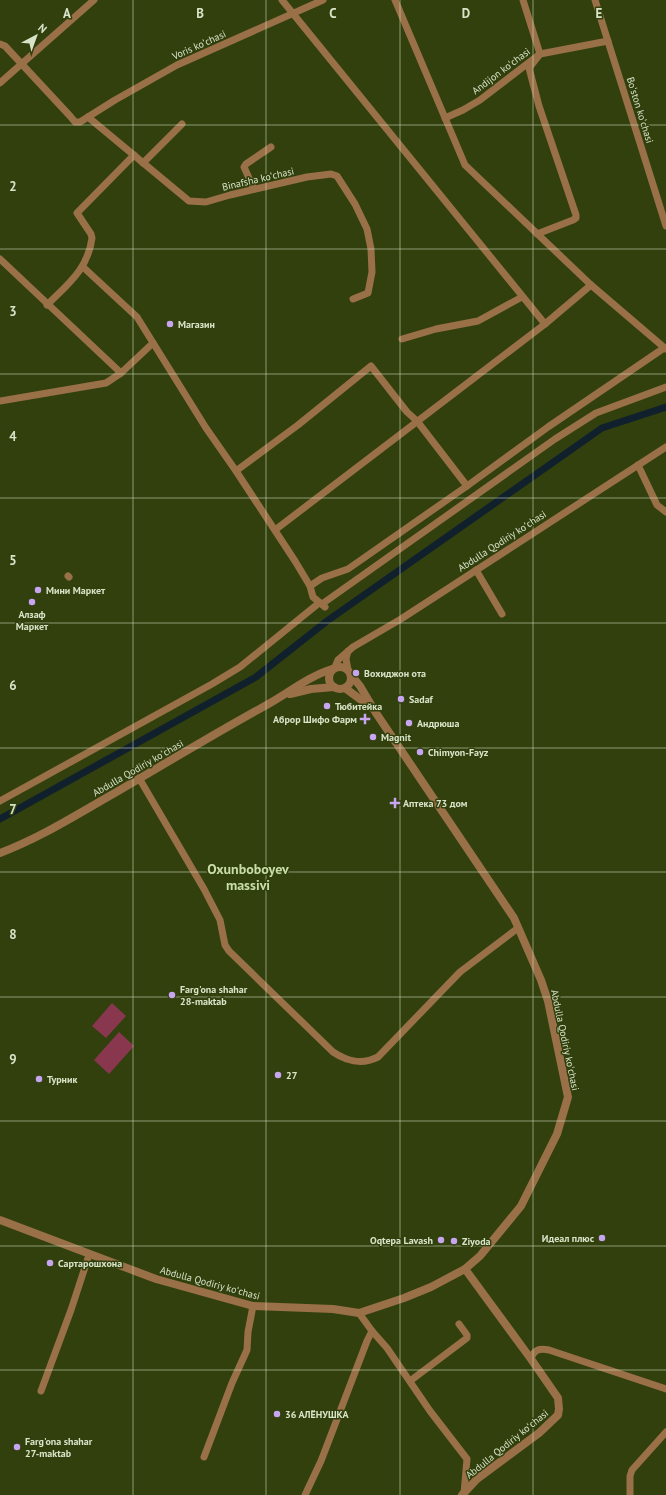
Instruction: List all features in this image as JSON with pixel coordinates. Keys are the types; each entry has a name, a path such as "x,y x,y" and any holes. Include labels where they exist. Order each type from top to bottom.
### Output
{"street":[{"path":"0,83 94,0"},
{"path":"282,0 545,324"},
{"name":"Voris koʻchasi","path":"88,117 177,65 323,0"},
{"path":"310,586 322,578 348,569 467,486 548,427 665,348 591,285 465,165 395,0"},
{"name":"Andijon koʻchasi","path":"445,118 464,110 480,100 540,54 523,0"},
{"name":"Boʻston koʻchasi","path":"595,0 666,226"},
{"path":"537,234 576,218 528,68 540,54 608,41"},
{"path":"0,44 5,46 75,122 80,122 88,117"},
{"name":"Binafsha koʻchasi","path":"88,117 189,201 206,202 307,177 331,174 338,176 367,228 372,249 372,272 368,293 354,299"},
{"path":"143,163 182,124"},
{"path":"254,189 244,167 246,164 271,147"},
{"path":"47,305 83,267 92,238 91,234 77,213 134,155"},
{"path":"0,259 47,305 121,373"},
{"path":"83,267 137,318 206,428 275,530 310,586 313,597 322,605"},
{"path":"275,530 545,324 591,285"},
{"path":"402,339 436,329 478,321 522,297"},
{"path":"0,401 106,383 121,373 154,343"},
{"path":"236,471 298,425 371,366 407,412 417,421 467,486"},
{"path":"0,801 240,667 322,605 555,439 596,413 666,388"},
{"name":"Abdulla Qodiriy koʻchasi","path":"0,853 18,846 57,826 232,724 284,696 317,675 333,668 338,660 348,651 666,447"},
{"path":"638,465 657,505 666,512"},
{"path":"476,570 502,614"},
{"path":"344,688 350,683 346,659 348,651"},
{"path":"334,687 329,682 330,672 333,668 342,667 349,672"},
{"name":"Abdulla Qodiriy koʻchasi","path":"0,1220 156,1280 254,1306 333,1309 359,1312 404,1298 431,1287 465,1269 480,1256 521,1206 557,1134 568,1097 548,1001 542,980 514,918 360,686 349,672"},
{"name":"Abdulla Qodiriy koʻchasi","path":"284,696 311,689 334,687 341,689 344,688 376,711"},
{"path":"139,778 204,889 220,920 225,945 229,951 333,1052 346,1059 361,1063 378,1058 457,975 518,928"},
{"path":"41,1391 71,1310 89,1255"},
{"name":"Abdulla Qodiriy koʻchasi","path":"463,1494 477,1479 539,1433 558,1415 559,1403 558,1398 540,1377 531,1359 465,1269"},
{"path":"204,1457 232,1383 247,1350 248,1332 254,1306"},
{"path":"359,1312 372,1331 387,1348 450,1438 467,1458 463,1494"},
{"path":"410,1381 467,1338 467,1335 459,1324"},
{"path":"305,1495 321,1460 372,1331"},
{"path":"531,1359 536,1350 549,1350 666,1389"},
{"path":"630,1495 630,1476 632,1470 666,1432"}],"shaded area":[{"path":"112,1003 126,1016 106,1038 92,1026"},
{"path":"119,1032 134,1046 109,1074 94,1060"}],"waterway":[{"path":"0,819 256,677 327,621 602,428 666,407"}],"place":[{"name":"Магазин","path":"170,324"},
{"name":"Мини Маркет","path":"38,590"},
{"name":"Алзаф Маркет","path":"32,602"},
{"name":"Вохиджон ота","path":"356,673"},
{"name":"Sadaf","path":"401,699"},
{"name":"Тюбитейка","path":"327,706"},
{"name":"Аброр Шифо Фарм","path":"365,719"},
{"name":"Андрюша","path":"409,723"},
{"name":"Magnit","path":"373,737"},
{"name":"Chimyon-Fayz","path":"420,752"},
{"name":"Аптека 73 дом","path":"395,803"},
{"name":"Farg'ona shahar 28-maktab","path":"172,995"},
{"name":"27","path":"278,1075"},
{"name":"Турник","path":"39,1079"},
{"name":"Идеал плюс","path":"602,1238"},
{"name":"Oqtepa Lavash","path":"441,1240"},
{"name":"Ziyoda","path":"454,1241"},
{"name":"Сартарошхона","path":"50,1263"},
{"name":"36 АЛЁНУШКА","path":"277,1414"},
{"name":"Farg'ona shahar 27-maktab","path":"17,1447"}],"district":[{"name":"Oxunboboyev massivi","path":"248,878"}]}
